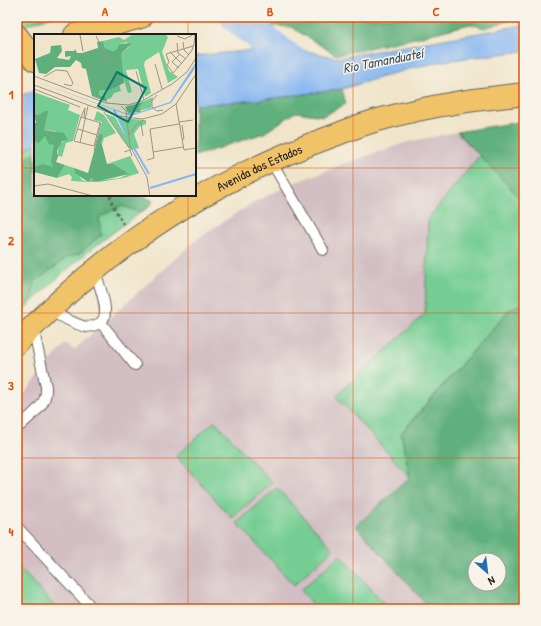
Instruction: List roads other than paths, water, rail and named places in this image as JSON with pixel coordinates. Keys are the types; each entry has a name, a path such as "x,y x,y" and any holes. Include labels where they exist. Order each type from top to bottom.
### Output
{"highway":[{"path":"79,34 140,17"},
{"name":"Avenida dos Estados","path":"17,343 49,311 133,240 172,213 226,182 302,147 377,120 455,103 524,94"},
{"path":"196,182 226,182"}],"lane":[{"path":"271,161 323,250"},
{"path":"49,311 86,326 92,327 101,323 105,316 106,308 95,271"},
{"path":"101,323 135,365"},
{"path":"17,426 21,425 44,403 46,395 46,387 33,326"},
{"path":"17,526 93,609"}],"water":[{"name":"Rio Tamanduateí","path":"524,25 524,51 443,61 405,70 342,89 258,100 196,105 196,56 274,48 298,49 337,58"},
{"path":"34,90 34,145 17,155 17,97"}],"waterway":[{"path":"236,17 299,67"}]}
